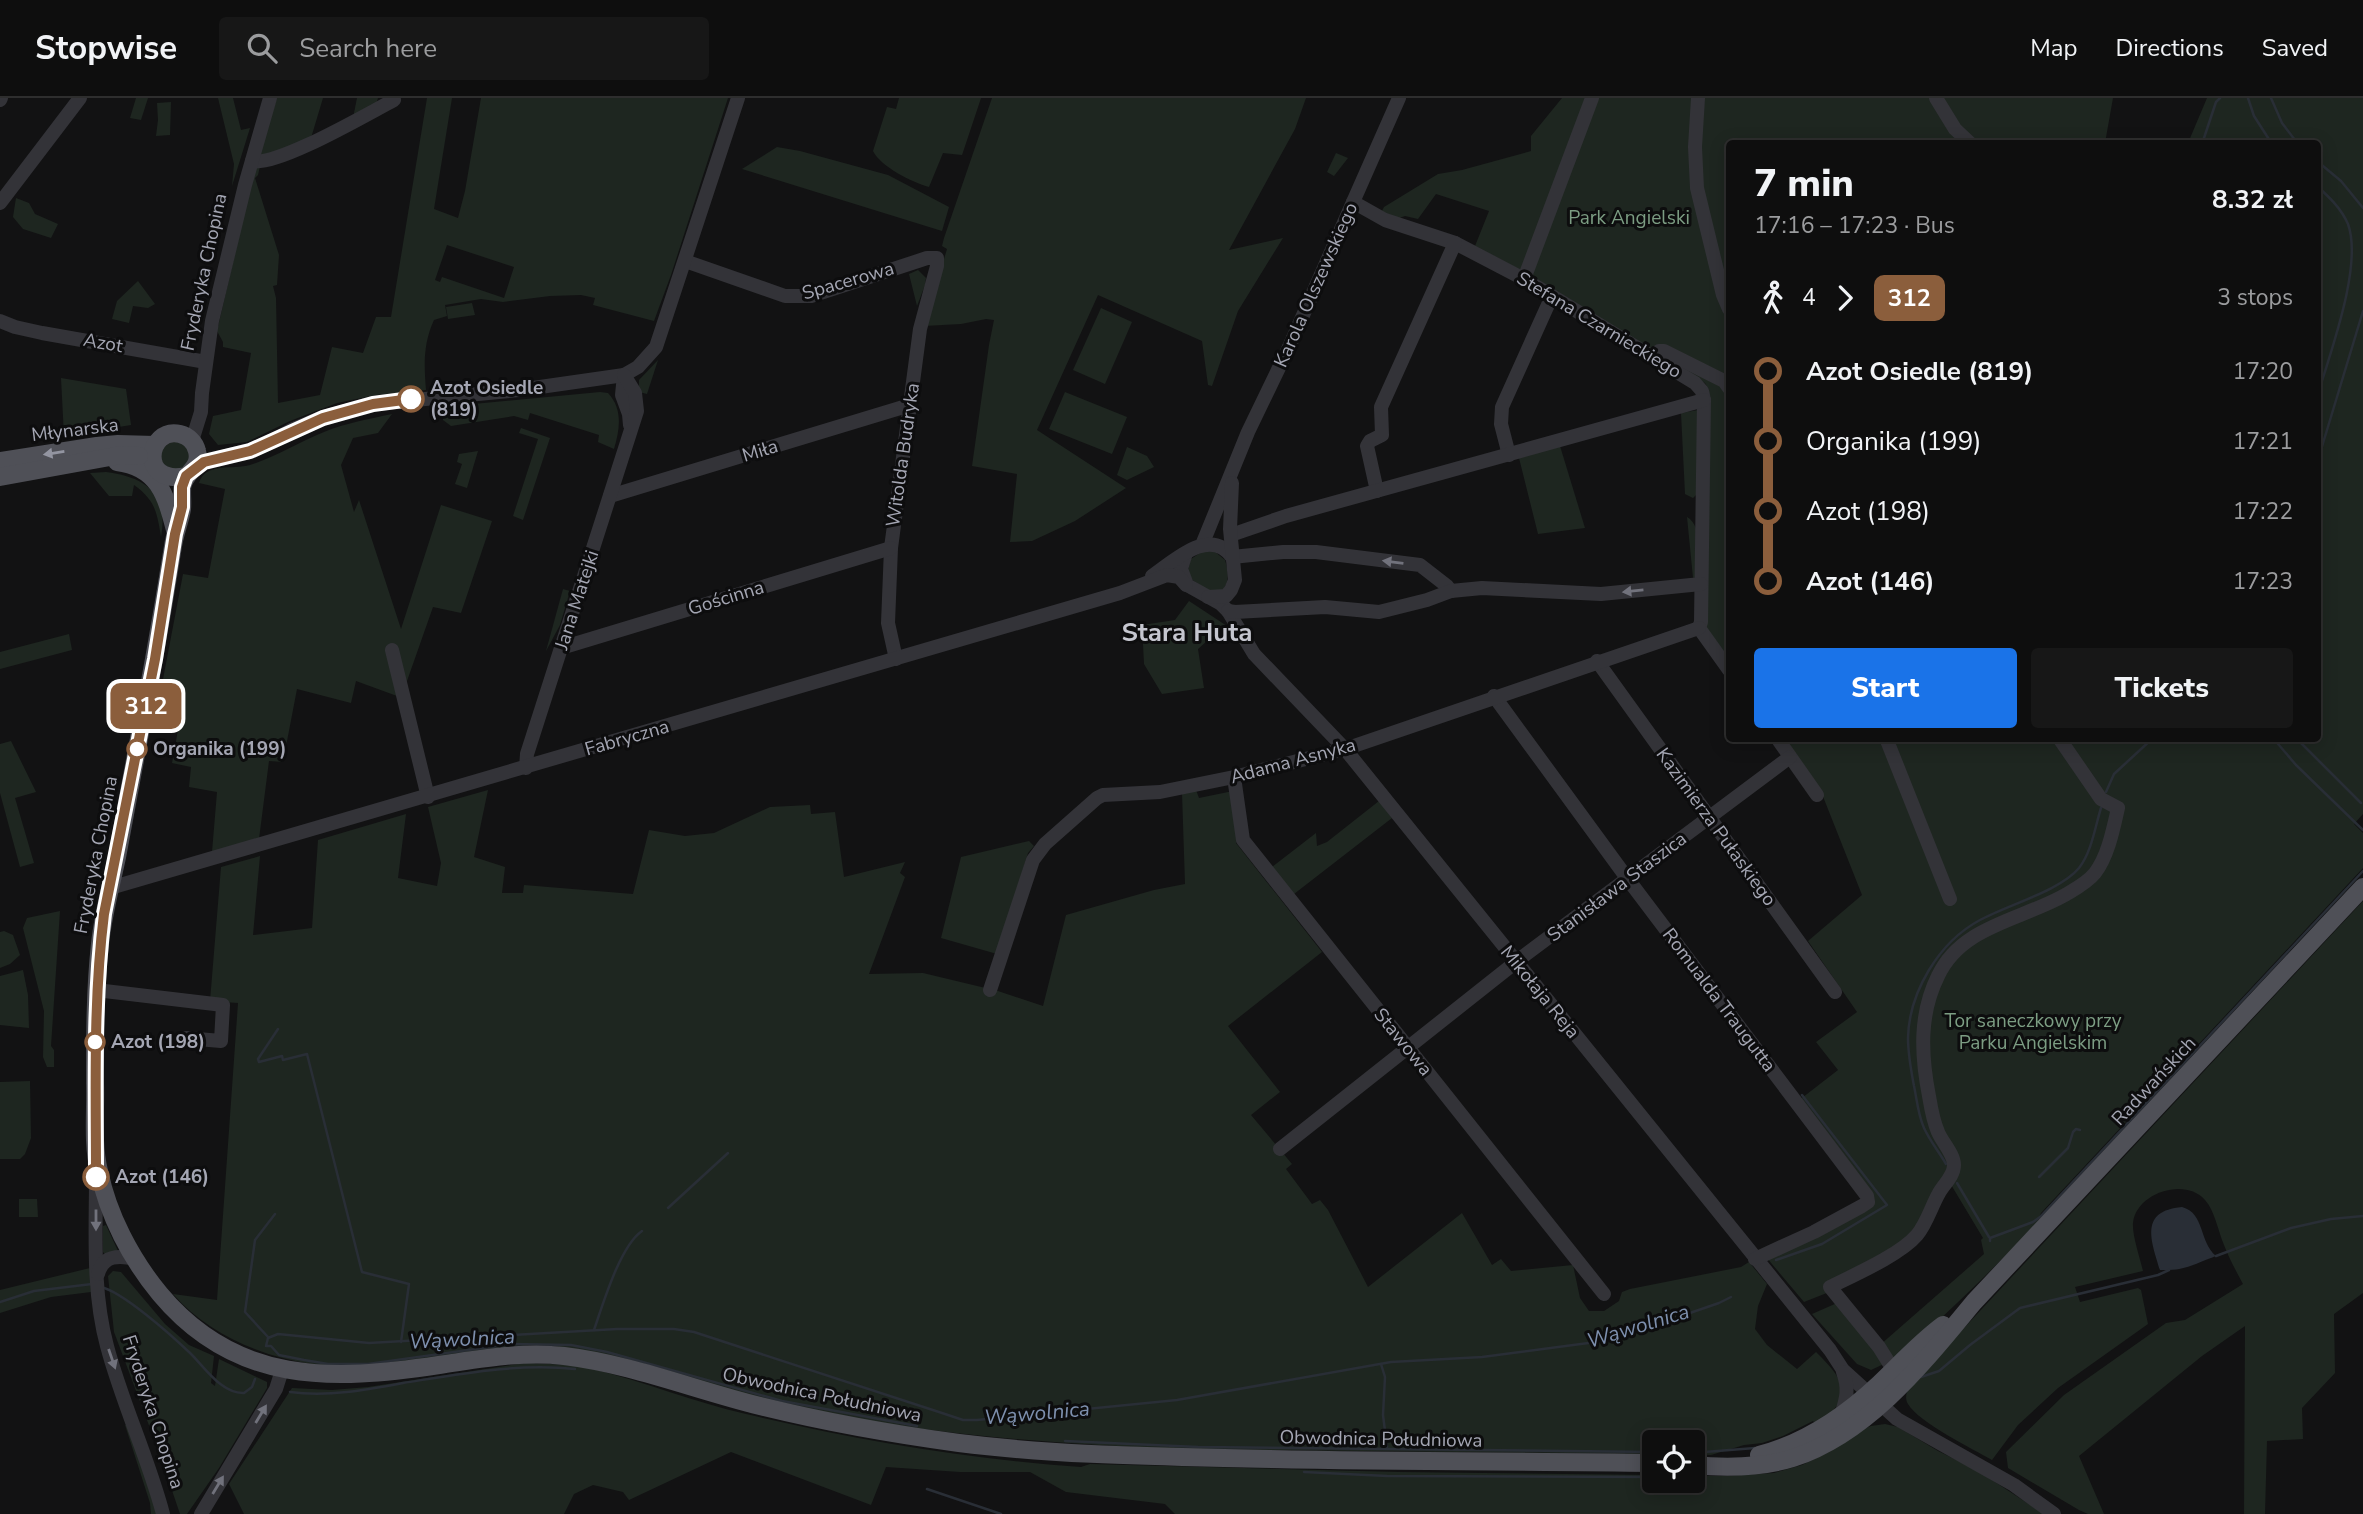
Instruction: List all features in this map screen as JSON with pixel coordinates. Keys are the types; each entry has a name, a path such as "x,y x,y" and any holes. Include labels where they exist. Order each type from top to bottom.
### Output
{"main road":[{"name":"Młynarska","path":"0,477 121,455 153,453 166,435 190,441"},
{"name":"Fryderyka Chopina","path":"96,1161 96,990 103,923 155,659 175,534 182,507 183,475 198,455 190,441"},
{"name":"Młynarska","path":"0,461 118,444 153,453"},
{"path":"153,453 158,472 183,475"},
{"name":"Młynarska","path":"101,460 135,466 152,476 167,499 175,534"},
{"name":"Radwańskich","path":"1705,1464 1751,1466 1778,1462 1812,1451 1878,1395 1937,1329 1974,1302 2363,887"},
{"name":"Obwodnica Południowa","path":"96,1161 110,1210 135,1259 156,1290 190,1324 235,1352 282,1370 322,1375 367,1375 501,1356 548,1354 607,1363 761,1407 824,1420 1005,1448 1119,1456 1642,1463"}],"street":[{"path":"0,203 80,98"},
{"name":"Fryderyka Chopina","path":"190,441 201,412 212,321 270,98"},
{"path":"183,475 204,462 263,446 291,430 373,404 519,390 625,375 638,367 656,347 738,98"},
{"name":"Karola Olszewskiego","path":"1202,545 1248,432 1289,347 1399,98"},
{"path":"1524,279 1592,98"},
{"path":"1698,98 1695,147 1697,188 1726,302"},
{"path":"1936,98 1955,129 1967,140"},
{"path":"252,161 264,162 299,149 394,100"},
{"name":"Stefana Czarnieckiego","path":"1353,202 1385,220 1455,243 1524,279 1695,383 1702,391 1704,400"},
{"path":"1377,491 1367,446 1370,441 1382,435 1381,407 1455,243"},
{"name":"Spacerowa","path":"685,261 785,296 799,297 811,296 932,257"},
{"name":"Witolda Budryka","path":"896,659 887,613 891,548 920,329 938,262 937,258 932,257"},
{"path":"1509,455 1502,424 1502,407 1552,296"},
{"name":"Azot","path":"0,321 42,333 206,362"},
{"path":"1653,358 1659,351 1664,351 1726,380"},
{"name":"Jana Matejki","path":"526,768 527,754 630,433 629,414 622,395 625,375"},
{"path":"1231,536 1286,516 1704,400 1699,628 1726,666"},
{"name":"Miła","path":"610,496 910,405"},
{"path":"190,441 236,454"},
{"name":"Karola Olszewskiego","path":"1232,471 1232,557"},
{"path":"1234,611 1235,580 1232,557 1228,552 1217,545 1202,545 1186,553 1181,569 1186,585 1234,611 1325,607 1379,612 1451,591 1482,588 1601,594 1701,584"},
{"name":"Gościnna","path":"561,648 891,548"},
{"path":"1232,557 1308,552 1420,565 1451,591"},
{"name":"Fabryczna","path":"1142,584 1186,553"},
{"name":"Fabryczna","path":"110,888 1121,593 1172,575 1179,577 1186,585"},
{"path":"1208,597 1226,596 1235,580"},
{"name":"Mikołaja Reja","path":"1234,611 1254,654 1345,749 1830,1350 1843,1370 1950,1448"},
{"name":"Adama Asnyka","path":"990,989 1040,840 1103,795 1160,792 1234,777 1345,749 1699,628"},
{"path":"392,650 428,797"},
{"name":"Kazimierza Pułaskiego","path":"1597,661 1835,992"},
{"name":"Romualda Traugutta","path":"1494,696 1627,878 1867,1196 1868,1202 1862,1206 1755,1259"},
{"path":"1780,742 1817,795"},
{"path":"1888,742 1950,899"},
{"path":"1889,1363 1830,1287 1866,1269 1916,1237 1954,1167 1953,1159 1937,1131 1924,1073 1923,1028 1926,1007 1939,972 1948,957 1967,940 2080,887 2095,873 2102,859 2118,808 2101,799 2062,742"},
{"name":"Stanisława Staszica","path":"1280,1149 1516,962 1790,757"},
{"name":"Stawowa","path":"1234,777 1243,840 1604,1294"},
{"path":"96,990 223,1004 221,1041 186,1038"},
{"name":"Fryderyka Chopina","path":"96,1161 97,1285 107,1346 154,1478 163,1514"},
{"path":"97,1285 100,1266 106,1260 119,1255 135,1259"},
{"name":"Mikołaja Reja","path":"1830,1350 1878,1395 1897,1419 2023,1491 2054,1514"},
{"path":"201,1514 276,1390 282,1370"},
{"path":"1843,1370 1848,1386 1845,1421 1897,1419"}],"green space":[{"path":"136,98 148,98 141,120 130,118"},
{"path":"218,98 233,98 241,130 250,128 232,186 234,164"},
{"path":"277,98 323,98 311,138 262,157 255,178 279,255 277,285 273,286 276,298 278,403 320,395 332,347 363,353 376,317 391,317 427,98 452,98 434,209 458,218 481,98 728,98 654,321 593,305 595,298 581,295 503,302 481,299 445,305 447,316 434,320 426,346 426,390 376,395 337,403 290,421 247,442 218,445 209,434 213,416 241,410 251,353 223,347 217,331 253,176","holes":["447,245 514,267 504,298 442,277 440,282 435,280"]},
{"path":"357,98 378,98 376,104 353,118"},
{"path":"899,98 981,98 962,155 943,153 929,187 890,168 873,151 887,107 896,109"},
{"path":"992,98 1306,98 1295,129 1229,250 1283,238 1238,311 1212,386 1208,385 1202,341 1098,295 1037,430 1126,488 1075,521 1032,541 1010,542 1017,474 972,466 994,320 924,326 947,249 942,246 944,238"},
{"name":"Park Angielski","path":"1562,98 2113,98 2106,140 1726,140 1726,657 1706,628 1709,390 1705,383 1534,277 1475,246 1489,211 1436,194 1418,219 1405,216 1396,219 1382,211 1384,207 1438,174 1531,151 1531,136"},
{"name":"Tor saneczkowy przy Parku Angielskim","path":"2207,98 2363,98 2363,814 2354,824 2363,833 2363,868 2041,1213 2037,1223 1967,1294 1893,1360 1880,1345 1984,1254 1981,1240 1983,1238 1950,1183 1929,1224 1842,1287 1804,1302 1761,1251 1817,1226 1864,1198 1798,1101 1838,1070 1816,1042 1857,1012 1808,941 1862,895 1822,794 1786,742 2321,742 2321,140 2189,140"},
{"path":"171,102 170,135 156,136 157,103"},
{"path":"777,147 888,175 949,207 942,231 742,169"},
{"path":"1336,153 1348,158 1334,176 1327,172"},
{"path":"16,198 29,203 35,214 58,224 51,238 23,229 13,217"},
{"path":"918,270 926,278 917,306 909,274"},
{"path":"138,281 155,304 148,308 133,306 129,323 112,319 117,301"},
{"path":"472,303 475,315 448,319 446,307"},
{"path":"1101,308 1132,322 1105,384 1073,370"},
{"path":"658,360 647,394 639,392 639,380"},
{"path":"61,378 126,389 131,425 64,436"},
{"path":"1065,392 1127,417 1112,454 1049,429"},
{"path":"608,393 618,412 619,427 614,449 598,442 599,435 530,413 528,420 514,416 451,426 443,420 442,407"},
{"path":"1698,410 1699,492 1693,498 1685,494 1681,413"},
{"path":"392,414 378,433 353,438 341,465 354,512 359,500 401,629 441,505 492,521 461,613 433,607 407,681 397,696 356,681 351,703 297,689 283,762 269,761 259,839 212,852 217,792 189,787 191,767 172,763 180,719 156,716 183,574 208,578 225,489 199,483 202,476 213,469 250,465 332,429"},
{"path":"521,428 550,438 523,520 513,516 538,439 519,433"},
{"path":"175,442 185,446 189,456 185,466 175,470 165,466 161,456 165,446"},
{"path":"1560,446 1585,528 1538,534 1518,454"},
{"path":"1127,447 1147,456 1154,467 1127,480 1117,475"},
{"path":"478,451 467,488 455,484 462,464 457,462 459,454"},
{"path":"106,472 132,478 151,490 161,509 161,537 154,507 147,496 134,485 132,496 109,496 90,473"},
{"path":"1687,517 1696,528 1699,544 1698,577 1693,578"},
{"path":"1203,551 1214,551 1225,560 1228,575 1223,590 1212,593 1191,579 1187,573 1191,559"},
{"path":"563,589 570,591 560,625 546,651"},
{"path":"1189,601 1239,637 1208,640 1198,649 1204,688 1162,694 1144,664 1142,625 1175,620"},
{"path":"69,634 72,650 0,669 0,652"},
{"path":"11,741 36,792 15,798 34,863 20,867 0,793 0,744"},
{"path":"488,790 474,857 505,867 502,893 523,893 524,885 633,894 649,830 685,836 714,833 770,807 810,805 811,814 835,812 844,877 905,862 900,873 905,877 869,974 923,973 998,991 1043,1006 1066,915 1185,884 1182,793 1196,790 1199,798 1233,791 1240,837 1236,843 1322,952 1228,1026 1280,1092 1251,1115 1292,1164 1286,1169 1312,1204 1320,1200 1328,1210 1368,1287 1462,1213 1492,1265 1501,1259 1511,1271 1573,1265 1580,1298 1589,1311 1604,1311 1619,1301 1622,1292 1630,1289 1741,1267 1749,1262 1767,1284 1758,1306 1755,1329 1767,1345 1797,1369 1816,1352 1840,1381 1841,1398 1816,1425 1813,1421 1762,1443 1744,1445 1711,1455 1705,1455 1705,1430 1642,1430 1642,1454 1182,1449 1002,1438 869,1421 785,1404 610,1357 553,1346 516,1346 396,1363 354,1366 293,1361 255,1349 218,1331 173,1294 217,1300 238,1003 210,1001 221,867 260,856 253,935 312,928 318,840 406,814 398,878 437,886 441,863 428,807"},
{"path":"1379,801 1392,818 1294,894 1272,867 1316,833 1317,846 1327,842"},
{"path":"1029,841 1034,846 1028,853 997,954 941,938 961,857"},
{"path":"2363,901 2363,1293 2334,1314 2335,1373 2302,1408 2303,1439 2267,1441 2265,1514 2244,1514 2245,1326 2202,1356 2079,1456 2104,1514 2088,1514 2079,1510 2008,1468 2006,1452 2064,1395 2166,1323 2185,1320 2243,1284 2205,1200 2186,1190 2174,1189 2152,1196 2136,1212 2133,1228 2143,1271 2075,1287 2080,1302 2138,1288 2141,1290 2148,1324 2058,1388 2018,1425 1992,1460 1923,1419 1906,1400 1908,1388"},
{"path":"60,911 51,1046 54,1050 54,1067 47,1067 43,1057 44,1011 23,928 27,918"},
{"path":"0,932 13,935 20,955 0,968"},
{"path":"23,970 28,995 29,1028 0,1025 0,976"},
{"path":"30,1081 31,1138 25,1154 20,1159 0,1159 0,1082"},
{"path":"19,1199 37,1199 38,1217 19,1217"},
{"path":"106,1225 118,1251 105,1254 103,1226"},
{"path":"90,1268 91,1292 51,1297 0,1313 0,1290"},
{"path":"113,1271 121,1272 165,1324 189,1345 214,1356 211,1383 215,1386 219,1359 267,1382 267,1388 219,1468 187,1514 180,1514 114,1332 108,1276"},
{"path":"1837,1303 1886,1363 1871,1370 1857,1364 1812,1314"},
{"path":"525,1363 568,1365 593,1369 727,1409 787,1423 954,1454 1081,1467 1090,1464 1642,1475 1642,1493 1705,1493 1705,1476 1774,1473 1802,1465 1831,1451 1858,1431 1885,1424 1898,1427 1975,1469 2044,1514 1175,1514 1165,1504 1066,1492 1030,1472 960,1472 886,1467 871,1505 731,1452 629,1500 623,1492 593,1485 574,1494 564,1514 244,1514 229,1484 292,1388 332,1390"},
{"path":"125,1425 128,1425 157,1514 151,1514 150,1503"}],"shaded area":[{"path":"2182,1207 2195,1215 2216,1256 2183,1268 2160,1270 2152,1238 2154,1221 2159,1214"}],"waterway":[{"path":"2203,140 2216,102 2220,98"},
{"path":"2248,98 2254,116 2269,140"},
{"path":"2271,98 2282,123 2295,140"},
{"path":"2321,164 2341,181 2363,208"},
{"path":"2321,190 2342,213 2352,242 2343,310 2321,384"},
{"path":"2321,450 2363,311"},
{"path":"2106,792 2114,774 2149,742"},
{"path":"2276,742 2296,765 2363,830"},
{"path":"2300,742 2361,803"},
{"path":"1946,1164 1922,1123 1910,1062 1910,1021 1920,986 1939,955 1965,930 1991,914 2059,884 2079,868 2090,847 2101,808"},
{"path":"1990,1241 1990,1238 2040,1217 2363,871"},
{"path":"278,1029 258,1059 259,1062 282,1056 283,1060 307,1054 362,1272 409,1284 401,1342"},
{"path":"1776,1260 1822,1244 1887,1205 1802,1095"},
{"path":"2039,1177 2068,1148 2073,1132 2080,1130"},
{"path":"668,1208 728,1153"},
{"path":"1957,1183 1989,1237"},
{"path":"268,1337 245,1312 255,1240 275,1214"},
{"path":"2216,1256 2291,1228 2331,1219 2363,1216"},
{"path":"594,1330 607,1291 626,1249 642,1231"},
{"path":"1921,1377 1939,1371 2020,1308 2158,1275 2169,1270"},
{"name":"Wąwolnica","path":"0,1302 34,1291 92,1284"},
{"name":"Wąwolnica","path":"101,1287 122,1297 171,1335 228,1389 244,1393 252,1387 255,1379"},
{"name":"Wąwolnica","path":"917,1426 782,1401 607,1352 571,1345 511,1344 368,1364 328,1364 304,1360 279,1355 271,1346 266,1346 268,1338 278,1334 369,1343 617,1329 674,1329 694,1332 963,1420 977,1420 1177,1400 1391,1362 1482,1357 1596,1342 1620,1337 1731,1297"},
{"path":"1381,1364 1385,1377 1383,1415 1387,1447"},
{"path":"290,1392 347,1392 510,1368 575,1369"},
{"path":"1065,1441 1198,1447 1642,1452"},
{"path":"1705,1452 1755,1448"},
{"path":"1304,1472 1387,1476 1642,1477"},
{"path":"927,1489 1001,1514"}],"bus line":[{"name":"312","path":"96,1177 95,1029 100,944 155,659 175,534 182,507 182,487 186,476 204,462 250,451 305,424 351,409 411,399"}],"place":[{"name":"Azot Osiedle (819)","path":"411,399"},
{"name":"Organika (199)","path":"137,749"},
{"name":"Azot (198)","path":"95,1042"},
{"name":"Azot (146)","path":"96,1177"}],"district":[{"name":"Stara Huta","path":"1187,632"}]}
